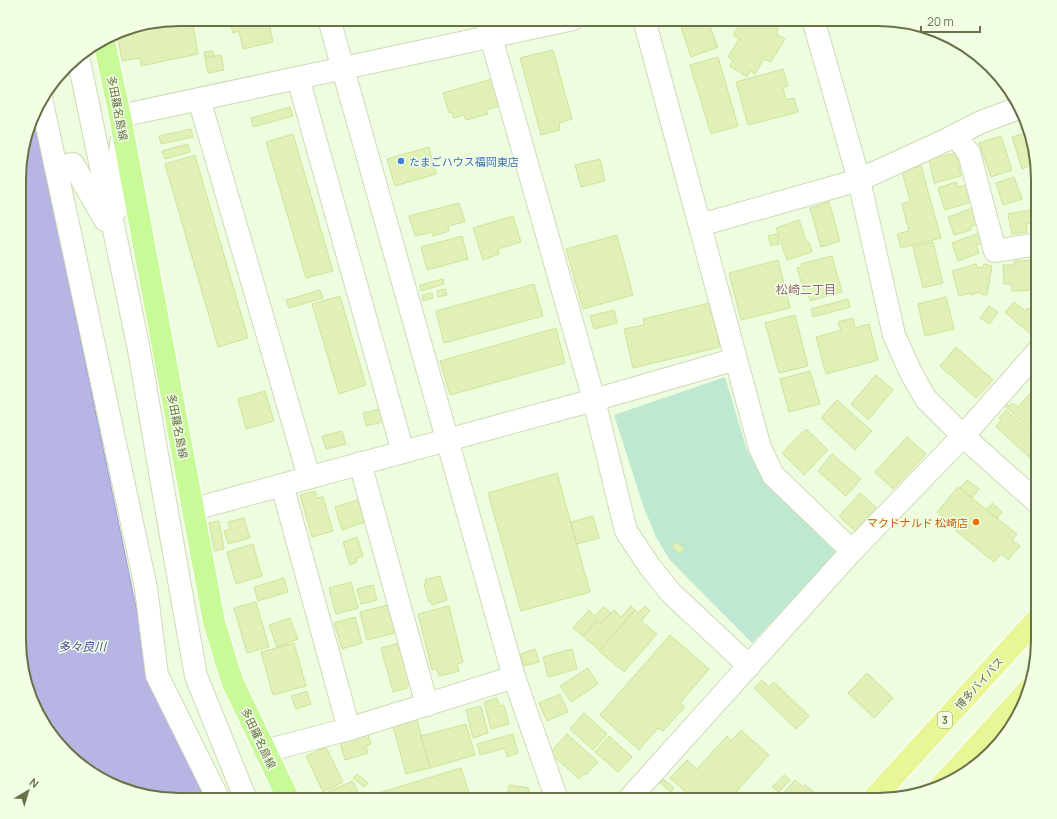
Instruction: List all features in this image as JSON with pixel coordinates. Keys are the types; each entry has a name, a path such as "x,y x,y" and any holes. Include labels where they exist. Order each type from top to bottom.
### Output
{"highway":[{"name":"博多バイパス","path":"878,793 1031,626"},
{"path":"962,768 1016,704"}],"main road":[{"name":"多田羅名島線","path":"105,46 121,122 214,622 232,681 286,793"}],"street":[{"path":"331,26 446,440 514,677 555,793"},
{"path":"116,238 121,122 200,99 343,68 489,28 508,26"},
{"path":"646,26 760,448 773,475 852,551"},
{"path":"815,26 859,180 894,335 911,373 926,398 963,436 1031,497"},
{"path":"489,28 594,400 626,531 650,567 671,593 749,666"},
{"path":"79,63 139,350 196,676 243,793"},
{"path":"298,78 403,452"},
{"path":"200,99 309,477"},
{"path":"44,108 146,588 158,675 216,793"},
{"path":"700,225 859,180 980,122 1014,110"},
{"path":"955,135 969,153 995,251 1031,245"},
{"path":"56,168 73,164 116,238"},
{"path":"194,509 594,400 736,359"},
{"path":"634,793 852,551 963,436 1031,359"},
{"path":"153,435 194,509 181,594"},
{"path":"360,463 426,705"},
{"path":"282,485 349,729"},
{"path":"265,751 349,729 514,677"}],"green space":[{"path":"725,377 747,450 756,467 771,486 836,553 752,643 670,560 656,537 644,508 614,415"}],"water":[{"name":"多々良川","path":"35,127 59,236 149,670 209,793 169,793 140,788 112,777 94,767 78,755 64,741 52,725 42,707 31,679 26,650 26,169 31,140"}],"building":[{"path":"193,26 198,54 141,66 140,58 122,61 118,39 130,34 159,27"},
{"path":"231,26 270,26 273,42 243,49 239,31 233,33"},
{"path":"681,26 710,26 718,47 691,57"},
{"path":"739,26 774,26 779,29 776,34 785,39 771,62 764,59 755,74 750,71 747,77 730,66 733,60 728,57 739,39 733,35"},
{"path":"553,50 572,119 559,123 560,130 541,135 520,58"},
{"path":"213,51 214,56 205,58 204,52"},
{"path":"221,55 224,70 208,73 205,58"},
{"path":"718,57 738,126 711,134 690,65"},
{"path":"783,69 788,86 783,87 786,100 794,98 798,112 748,125 736,82"},
{"path":"492,79 499,106 486,110 488,114 466,120 464,115 454,118 452,112 449,113 443,93"},
{"path":"290,107 293,116 253,127 251,118"},
{"path":"191,129 193,137 161,144 159,136"},
{"path":"1024,133 1031,166 1022,169 1012,137"},
{"path":"293,134 333,271 306,278 266,142"},
{"path":"1001,136 1012,170 991,177 979,143"},
{"path":"188,144 190,152 165,159 162,151"},
{"path":"429,147 436,174 395,186 387,159"},
{"path":"956,153 961,176 934,183 929,159"},
{"path":"195,155 248,338 218,347 165,164"},
{"path":"600,159 605,181 581,187 575,165"},
{"path":"921,166 941,238 901,248 897,234 909,231 902,204 910,201 902,171"},
{"path":"1014,177 1022,199 1003,205 996,183"},
{"path":"956,182 958,187 966,185 971,202 945,210 938,188"},
{"path":"829,202 840,241 821,247 810,208"},
{"path":"459,203 465,222 448,226 449,231 433,236 432,232 415,236 409,216"},
{"path":"973,208 978,224 970,227 971,230 954,235 948,217"},
{"path":"1030,210 1031,223 1026,224 1027,232 1012,234 1008,214"},
{"path":"513,216 521,242 498,249 499,254 483,260 473,228"},
{"path":"799,220 807,243 809,242 812,252 787,260 776,228"},
{"path":"979,233 982,243 976,245 979,253 958,261 952,243"},
{"path":"777,234 779,244 771,246 768,236"},
{"path":"617,235 633,295 583,309 566,249"},
{"path":"462,236 468,259 427,270 421,247"},
{"path":"933,242 943,283 923,288 913,247"},
{"path":"832,256 842,292 810,301 808,294 805,295 797,268 802,267 801,264"},
{"path":"778,260 790,308 741,320 729,273"},
{"path":"1031,260 1031,290 1012,291 1011,284 1004,284 1003,265 1014,265 1014,261"},
{"path":"976,264 978,268 983,267 984,264 992,266 987,295 981,294 981,292 959,296 952,271"},
{"path":"443,279 444,284 421,291 420,285"},
{"path":"534,284 543,316 444,343 436,311"},
{"path":"445,289 447,295 438,297 437,291"},
{"path":"320,290 323,298 289,308 286,300"},
{"path":"432,293 433,298 423,301 422,295"},
{"path":"340,296 366,385 339,394 312,304"},
{"path":"946,297 954,329 925,336 918,304"},
{"path":"848,299 850,307 813,317 811,309"},
{"path":"1014,302 1025,311 1028,308 1031,310 1031,331 1029,333 1005,312"},
{"path":"710,303 720,347 633,368 624,329 644,325 643,319"},
{"path":"989,306 998,312 990,324 980,318"},
{"path":"614,310 617,323 594,329 590,316"},
{"path":"795,315 808,366 779,373 765,323"},
{"path":"853,318 855,328 869,324 878,360 826,374 816,337 841,330 838,322"},
{"path":"556,328 565,363 450,395 440,361"},
{"path":"956,347 993,380 976,398 940,366"},
{"path":"810,371 820,404 789,412 780,379"},
{"path":"876,375 893,390 868,420 851,404"},
{"path":"265,391 274,421 246,429 238,399"},
{"path":"1031,392 1031,430 1004,405 1006,403 1009,406 1012,403 1018,407"},
{"path":"837,400 872,431 855,450 821,418"},
{"path":"380,409 383,422 366,426 363,413"},
{"path":"1006,410 1031,432 1031,459 996,427 1001,420 999,418"},
{"path":"806,429 828,450 804,475 782,453"},
{"path":"342,431 346,444 326,449 322,436"},
{"path":"907,437 926,454 893,489 875,472"},
{"path":"832,454 861,479 846,496 818,471"},
{"path":"557,473 590,592 521,611 488,493"},
{"path":"967,480 979,489 972,498 960,488"},
{"name":"マクドナルド 松崎店","path":"958,487 1017,534 1012,540 1020,546 1008,560 1001,554 994,562 956,531 957,530 954,528 955,527 937,512"},
{"path":"315,491 317,498 323,497 333,531 312,537 300,495"},
{"path":"860,493 876,507 855,531 839,516"},
{"path":"361,499 368,521 342,530 335,507"},
{"path":"992,503 1002,512 997,518 986,510"},
{"path":"593,516 599,538 577,544 571,522"},
{"path":"244,518 250,538 228,544 224,531 230,529 228,522"},
{"path":"219,521 224,549 214,551 209,523"},
{"path":"357,537 363,556 356,559 357,562 350,565 343,542"},
{"path":"676,542 684,548 680,554 672,547"},
{"path":"253,544 262,576 236,584 227,552"},
{"path":"440,576 447,600 432,605 431,601 429,602 424,584 426,584 425,580"},
{"path":"284,578 288,592 258,601 254,587"},
{"path":"351,582 358,608 336,614 329,588"},
{"path":"373,585 377,600 361,604 357,589"},
{"path":"256,602 269,647 247,653 234,608"},
{"path":"396,603 402,626 393,628 394,633 367,640 360,612"},
{"path":"449,606 463,662 457,664 459,671 439,676 437,669 432,670 418,614"},
{"path":"631,606 635,610 600,651 583,636 597,620 601,624 614,610 621,617"},
{"path":"645,606 650,611 641,621 657,634 624,672 599,651 635,610 638,613"},
{"path":"603,607 611,613 601,624 597,620 583,636 573,628 589,610 595,616"},
{"path":"355,617 362,643 342,649 334,623"},
{"path":"290,618 298,639 277,647 269,625"},
{"path":"670,635 709,669 680,703 685,707 663,731 658,728 639,750 600,715"},
{"path":"403,642 415,681 406,684 407,688 393,692 381,648"},
{"path":"294,643 306,686 273,695 261,652"},
{"path":"535,649 539,662 524,666 520,654"},
{"path":"572,649 577,669 548,677 543,657"},
{"path":"588,668 598,684 571,702 560,686"},
{"path":"867,673 893,698 874,718 848,693"},
{"path":"762,680 769,687 774,682 809,716 796,729 754,688"},
{"path":"307,691 311,704 296,709 291,696"},
{"path":"560,694 568,712 547,721 539,703"},
{"path":"497,698 500,706 504,705 509,724 491,729 484,702"},
{"path":"481,706 488,733 473,738 466,710"},
{"path":"584,713 607,734 593,750 570,729"},
{"path":"416,716 430,768 406,774 392,723"},
{"path":"466,724 475,755 430,768 421,736"},
{"path":"741,730 769,755 735,793 687,793 670,778 687,760 697,769 727,736 731,741"},
{"path":"367,731 371,744 366,746 368,753 345,760 339,739"},
{"path":"513,734 518,753 507,757 505,748 480,755 477,744"},
{"path":"567,734 598,762 586,775 584,774 579,779 550,753"},
{"path":"609,736 632,757 618,772 595,752"},
{"path":"326,747 343,782 323,792 306,756"},
{"path":"461,768 469,793 379,793"},
{"path":"357,774 368,783 364,787 353,778"},
{"path":"784,775 790,780 779,792 772,787"},
{"path":"663,779 674,788 671,792 660,783"},
{"path":"795,780 803,787 805,785 814,792 813,793 783,793"},
{"path":"353,781 358,793 330,793 329,791"},
{"path":"509,785 529,788 529,793 508,793"}],"place":[{"name":"たまごハウス福岡東店","path":"401,161"},
{"name":"マクドナルド 松崎店","path":"976,522"}],"district":[{"name":"松崎二丁目","path":"806,289"}]}
